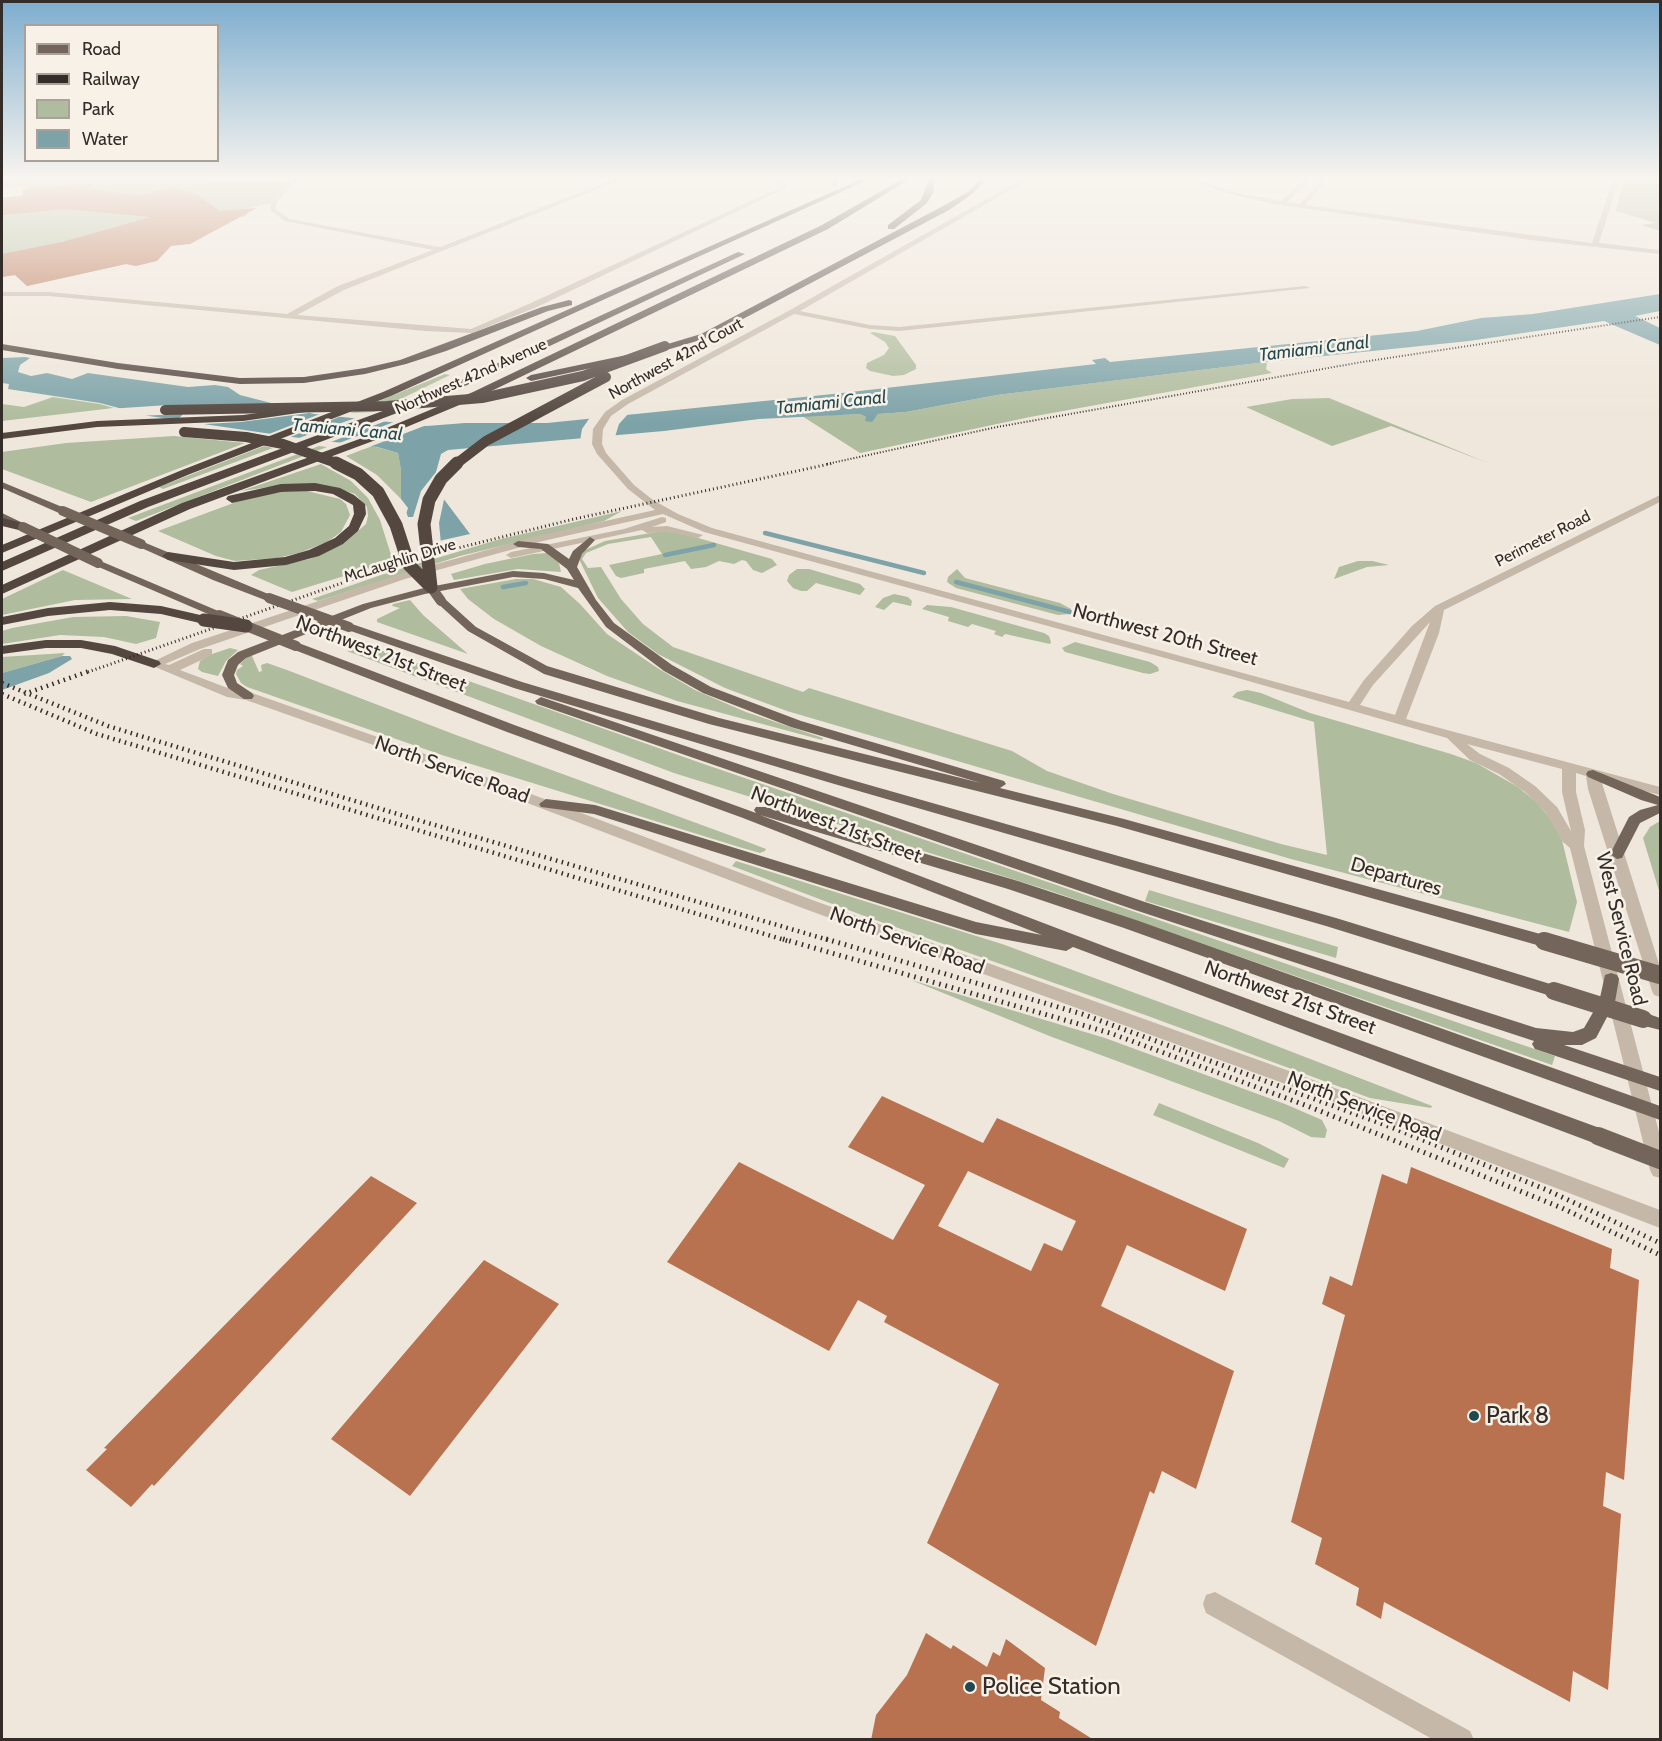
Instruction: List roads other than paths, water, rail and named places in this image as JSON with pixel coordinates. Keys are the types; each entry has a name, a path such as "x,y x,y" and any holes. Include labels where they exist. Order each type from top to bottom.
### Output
{"highway":[{"path":"2,549 142,490 351,408 683,260"},
{"name":"Northwest 42nd Avenue","path":"2,567 120,514 391,413 480,377 728,260"},
{"name":"Northwest 42nd Avenue","path":"2,590 116,537 235,487 425,417 754,260"},
{"path":"430,586 423,524 433,490 466,454 828,260"},
{"path":"477,394 561,370 658,351 704,336 847,260"},
{"path":"2,347 118,366 240,381 304,380 403,362 443,349 545,309 609,294"},
{"path":"391,413 433,387 540,331 561,315"},
{"path":"2,426 61,417 154,410 379,406 465,400 502,395 564,381 665,346"},
{"path":"2,436 97,424 243,418 304,410 360,397 430,374"},
{"path":"2,447 98,434 184,432 246,436 283,444 324,457 358,474 378,492 396,525 409,565 430,586"},
{"path":"116,537 156,526 232,499 281,488 315,487 336,491 350,498 360,508 357,524 343,538 320,551 294,560 234,566 168,556"},
{"path":"2,522 23,527"},
{"path":"2,621 48,612 110,606 161,610 204,620 246,626"},
{"path":"2,650 46,644 81,644 115,650 154,664"}],"main road":[{"name":"Northwest 21st Street","path":"2,485 269,597 482,674 836,780 1319,918 1643,1019 1660,1022"},
{"name":"Northwest 21st Street","path":"2,516 98,563 296,646 748,814 1103,952 1660,1160"},
{"path":"572,567 577,553 590,540"},
{"path":"518,544 549,548 572,567 596,609 622,636 668,668 727,699 796,724 1051,799 1119,822"},
{"path":"248,696 232,685 228,675 232,663 242,654 367,606 415,593 513,574 544,576 581,585"},
{"path":"430,586 441,601 472,629 539,667 583,687 620,714"},
{"path":"539,667 725,724 1119,822"},
{"path":"482,674 529,697 771,781 1503,1026 1552,1039 1582,1038 1590,1033 1598,1021 1607,1002 1611,978"},
{"path":"1593,774 1660,801"},
{"path":"640,775 890,848 1130,924 1652,1111"},
{"path":"546,804 596,810 976,928 1103,952"},
{"path":"1617,854 1634,820 1645,813 1660,809"},
{"name":"Departures","path":"1119,822 1660,975"},
{"path":"1503,1026 1535,1042 1660,1084"}],"street":[{"path":"289,316 341,288 411,260"},
{"path":"2,294 49,294 457,331 482,328 628,260"},
{"name":"Northwest 42nd Court","path":"662,511 631,487 602,454 596,439 598,429 608,414 625,402 884,260"},
{"path":"793,312 870,327 899,329 1306,288"},
{"path":"613,521 627,512 631,504 631,487"},
{"name":"Perimeter Road","path":"1352,707 1368,683 1409,636 1439,608 1660,498"},
{"name":"Northwest 20th Street","path":"662,511 717,533 1225,670 1449,735 1660,791"},
{"name":"McLaughlin Drive","path":"154,664 196,646 342,596 518,544 662,511"},
{"name":"McLaughlin Drive","path":"169,670 211,651 367,597 482,562 626,532 674,516"},
{"path":"626,532 655,529 677,530 776,556 800,555"},
{"path":"1399,721 1433,633 1439,608"},
{"name":"North Service Road","path":"154,664 231,694 248,696 404,751 800,902 1286,1077 1660,1219"},
{"path":"1449,735 1475,757 1504,771 1530,789 1552,810 1568,838 1577,846"},
{"name":"West Service Road","path":"1569,767 1569,792 1578,830 1577,846 1636,1076 1652,1111 1660,1170"},
{"name":"West Service Road","path":"1593,774 1595,789 1660,991"},
{"path":"1215,1604 1461,1740"}],"water":[{"name":"Tamiami Canal","path":"1660,294 1660,311 1635,316 1660,328 1660,345 1604,321 1469,341 1266,362 997,395 906,412 878,414 872,422 865,421 866,417 860,414 759,419 664,431 448,450 441,454 436,472 443,498 470,534 394,551 408,508 401,499 401,470 398,453 377,447 149,416 100,403 8,389 9,384 2,383 2,358 25,357 30,358 20,365 18,372 31,376 47,373 72,379 88,373 188,387 215,385 228,387 240,395 314,414 427,426 465,423 547,423 1096,364 1092,360 1105,358 1110,362 1417,331 1481,318 1533,314"},
{"path":"62,656 70,656 72,659 49,673 2,690 2,673"}],"waterway":[{"path":"765,533 924,573"},
{"path":"665,555 714,545"},
{"path":"956,582 1070,612"},
{"path":"503,587 526,583"}],"railway":[{"path":"827,464 997,427 1362,362 1660,317"},
{"path":"88,672 365,575 454,549 574,519 834,463"},
{"path":"27,693 92,670"},
{"path":"2,683 27,693"},
{"path":"27,693 108,726 411,818 832,941"},
{"path":"2,694 97,734 788,941"},
{"path":"783,939 1110,1033 1305,1105 1468,1170 1562,1208 1660,1255"},
{"path":"826,939 1082,1014 1391,1127 1547,1190 1660,1243"}],"place":[{"name":"Park 8","path":"1474,1416"},
{"name":"Police Station","path":"970,1687"}]}
